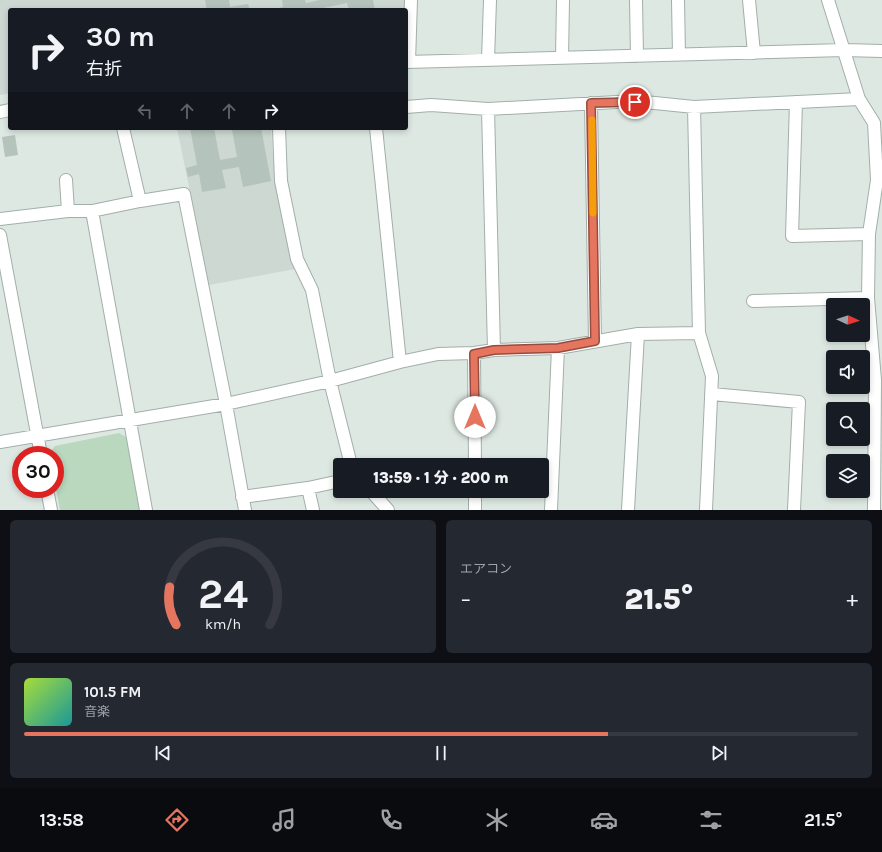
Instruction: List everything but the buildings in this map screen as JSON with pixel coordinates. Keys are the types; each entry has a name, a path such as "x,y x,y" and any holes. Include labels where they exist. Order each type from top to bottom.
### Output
{"street":[{"path":"411,0 408,62 844,50 882,51"},
{"path":"488,60 490,0"},
{"path":"562,58 563,0"},
{"path":"636,0 637,56"},
{"path":"678,0 679,55"},
{"path":"749,0 754,53"},
{"path":"828,0 859,98 874,123 877,180 869,234 868,298"},
{"path":"408,107 431,105 488,109 635,102 694,107 859,98"},
{"path":"796,102 792,236 869,234"},
{"path":"591,103 595,341"},
{"path":"694,107 699,333 712,376 706,510"},
{"path":"488,109 494,350"},
{"path":"123,130 140,201"},
{"path":"279,130 281,182 297,259 312,290 330,381 349,458"},
{"path":"376,130 400,362"},
{"path":"66,180 68,211"},
{"path":"0,219 68,211 92,211 184,194 226,404 245,510"},
{"path":"92,211 146,510"},
{"path":"0,235 39,446"},
{"path":"753,301 826,299"},
{"path":"870,318 876,380 874,510"},
{"path":"0,442 226,404 330,381 400,362 438,354 474,354 494,350 558,348 638,334 699,333"},
{"path":"628,510 638,334"},
{"path":"551,510 558,348"},
{"path":"474,354 475,458"},
{"path":"712,394 799,402 794,510"},
{"path":"242,497 308,488 333,483"},
{"path":"308,488 313,510"},
{"path":"49,498 51,510"},
{"path":"377,498 388,510"},
{"path":"475,498 475,510"}],"shaded area":[{"path":"0,0 409,0 407,8 8,8 8,93 0,95"},
{"path":"177,130 271,130 275,183 295,269 209,285"}],"green space":[{"path":"119,433 128,438 141,510 60,510 58,498 64,498 64,446 55,446"}],"slow traffic":[{"path":"592,120 593,213"}],"route":[{"path":"475,417 474,354 494,350 558,348 595,341 591,103 635,102"}]}
